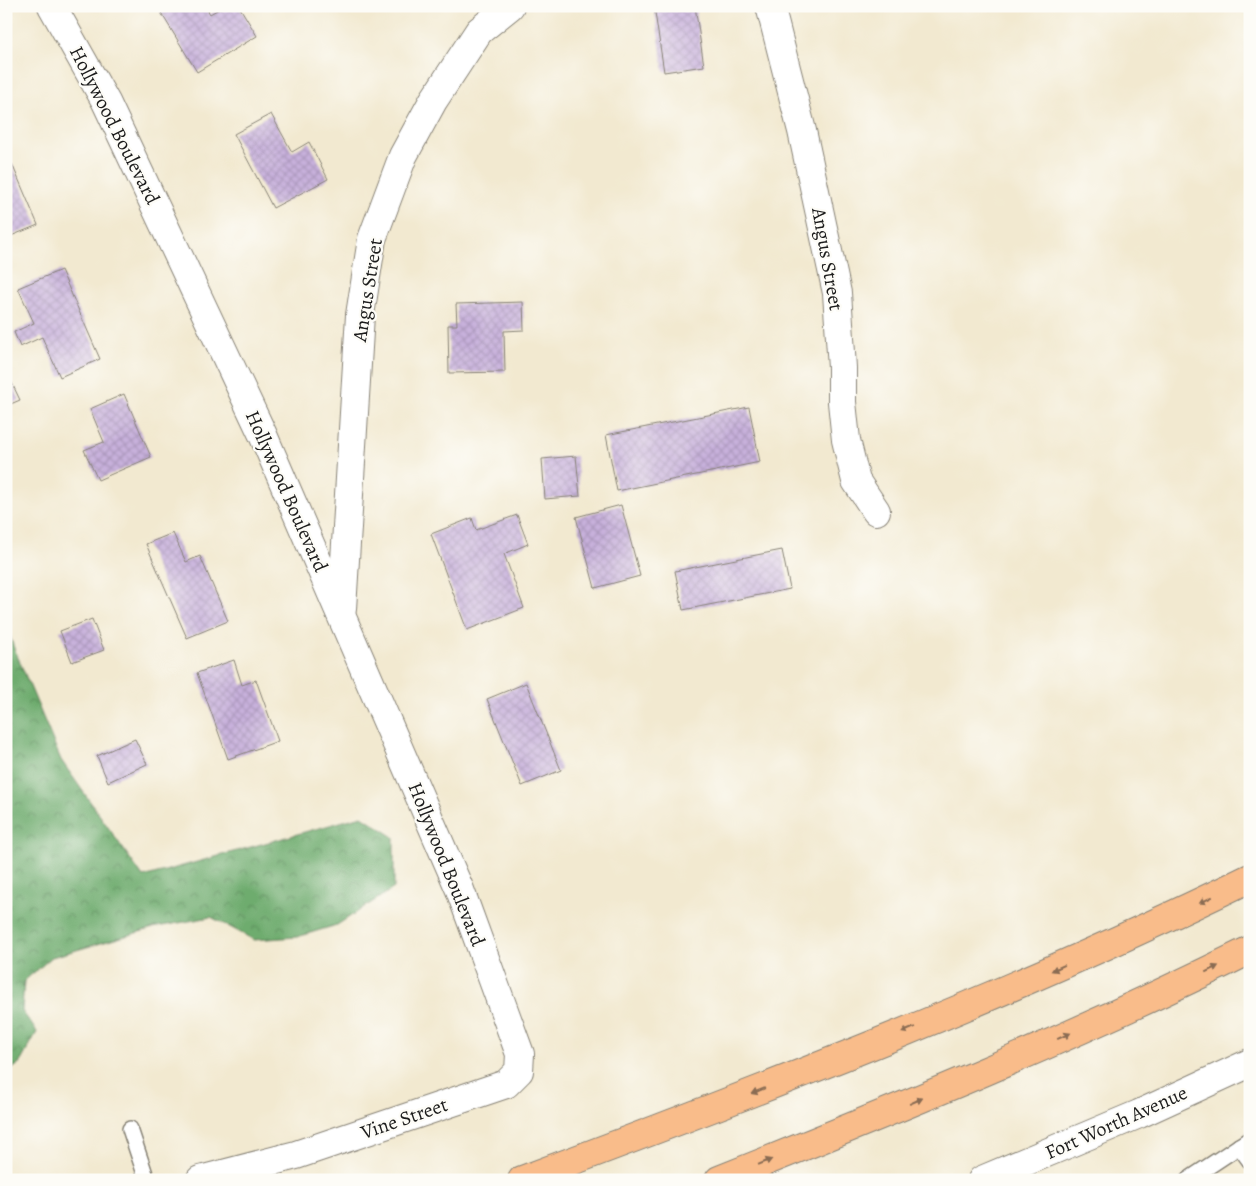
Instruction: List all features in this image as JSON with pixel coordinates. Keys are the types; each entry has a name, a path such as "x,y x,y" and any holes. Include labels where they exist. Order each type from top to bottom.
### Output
{"highway":[{"path":"522,1180 731,1102 1008,990 1154,925 1250,878"},
{"path":"720,1180 906,1106 1184,983 1250,950"}],"street":[{"name":"Hollywood Boulevard","path":"52,6 106,102 263,435 342,613 460,890 496,988"},
{"name":"Angus Street","path":"342,613 360,315 372,239 402,156 433,101 479,31 510,6"},
{"name":"Angus Street","path":"770,6 802,131 837,293 842,368 842,402 846,440 856,481 876,510"},
{"name":"Vine Street","path":"200,1180 296,1155 506,1084 519,1071 520,1054 496,988"},
{"name":"Fort Worth Avenue","path":"982,1180 1139,1114 1250,1063"}],"lane":[{"path":"130,1129 147,1180"},
{"path":"1188,1180 1244,1142 1250,1161"}],"green space":[{"path":"6,625 61,760 143,877 362,816 394,837 394,888 337,925 297,937 254,940 211,917 157,927 52,957 24,981 22,1011 37,1032 20,1063 6,1074"}],"building":[{"path":"157,6 205,6 210,14 224,6 239,6 257,36 197,72"},
{"path":"654,6 695,6 704,66 664,72"},
{"path":"271,114 292,152 309,142 328,179 273,208 234,134"},
{"path":"12,164 38,225 6,238 6,167"},
{"path":"61,270 100,359 60,377 42,337 20,347 14,332 34,323 18,288"},
{"path":"523,302 524,330 504,331 505,372 449,373 448,325 457,325 456,304"},
{"path":"9,377 20,400 6,406 6,378"},
{"path":"124,394 151,457 98,480 84,450 104,442 90,409"},
{"path":"749,407 760,462 617,491 606,435"},
{"path":"576,456 580,496 545,499 542,459"},
{"path":"621,505 640,576 595,588 576,517"},
{"path":"517,515 528,544 504,554 524,608 467,630 431,534 472,518 476,530"},
{"path":"173,533 186,562 200,556 228,621 187,638 146,544"},
{"path":"782,550 790,589 683,610 675,571"},
{"path":"92,619 104,650 72,662 60,631"},
{"path":"234,660 242,685 256,680 278,741 228,759 197,673"},
{"path":"526,683 561,770 522,786 487,699"},
{"path":"135,739 147,764 108,782 97,756"}]}
